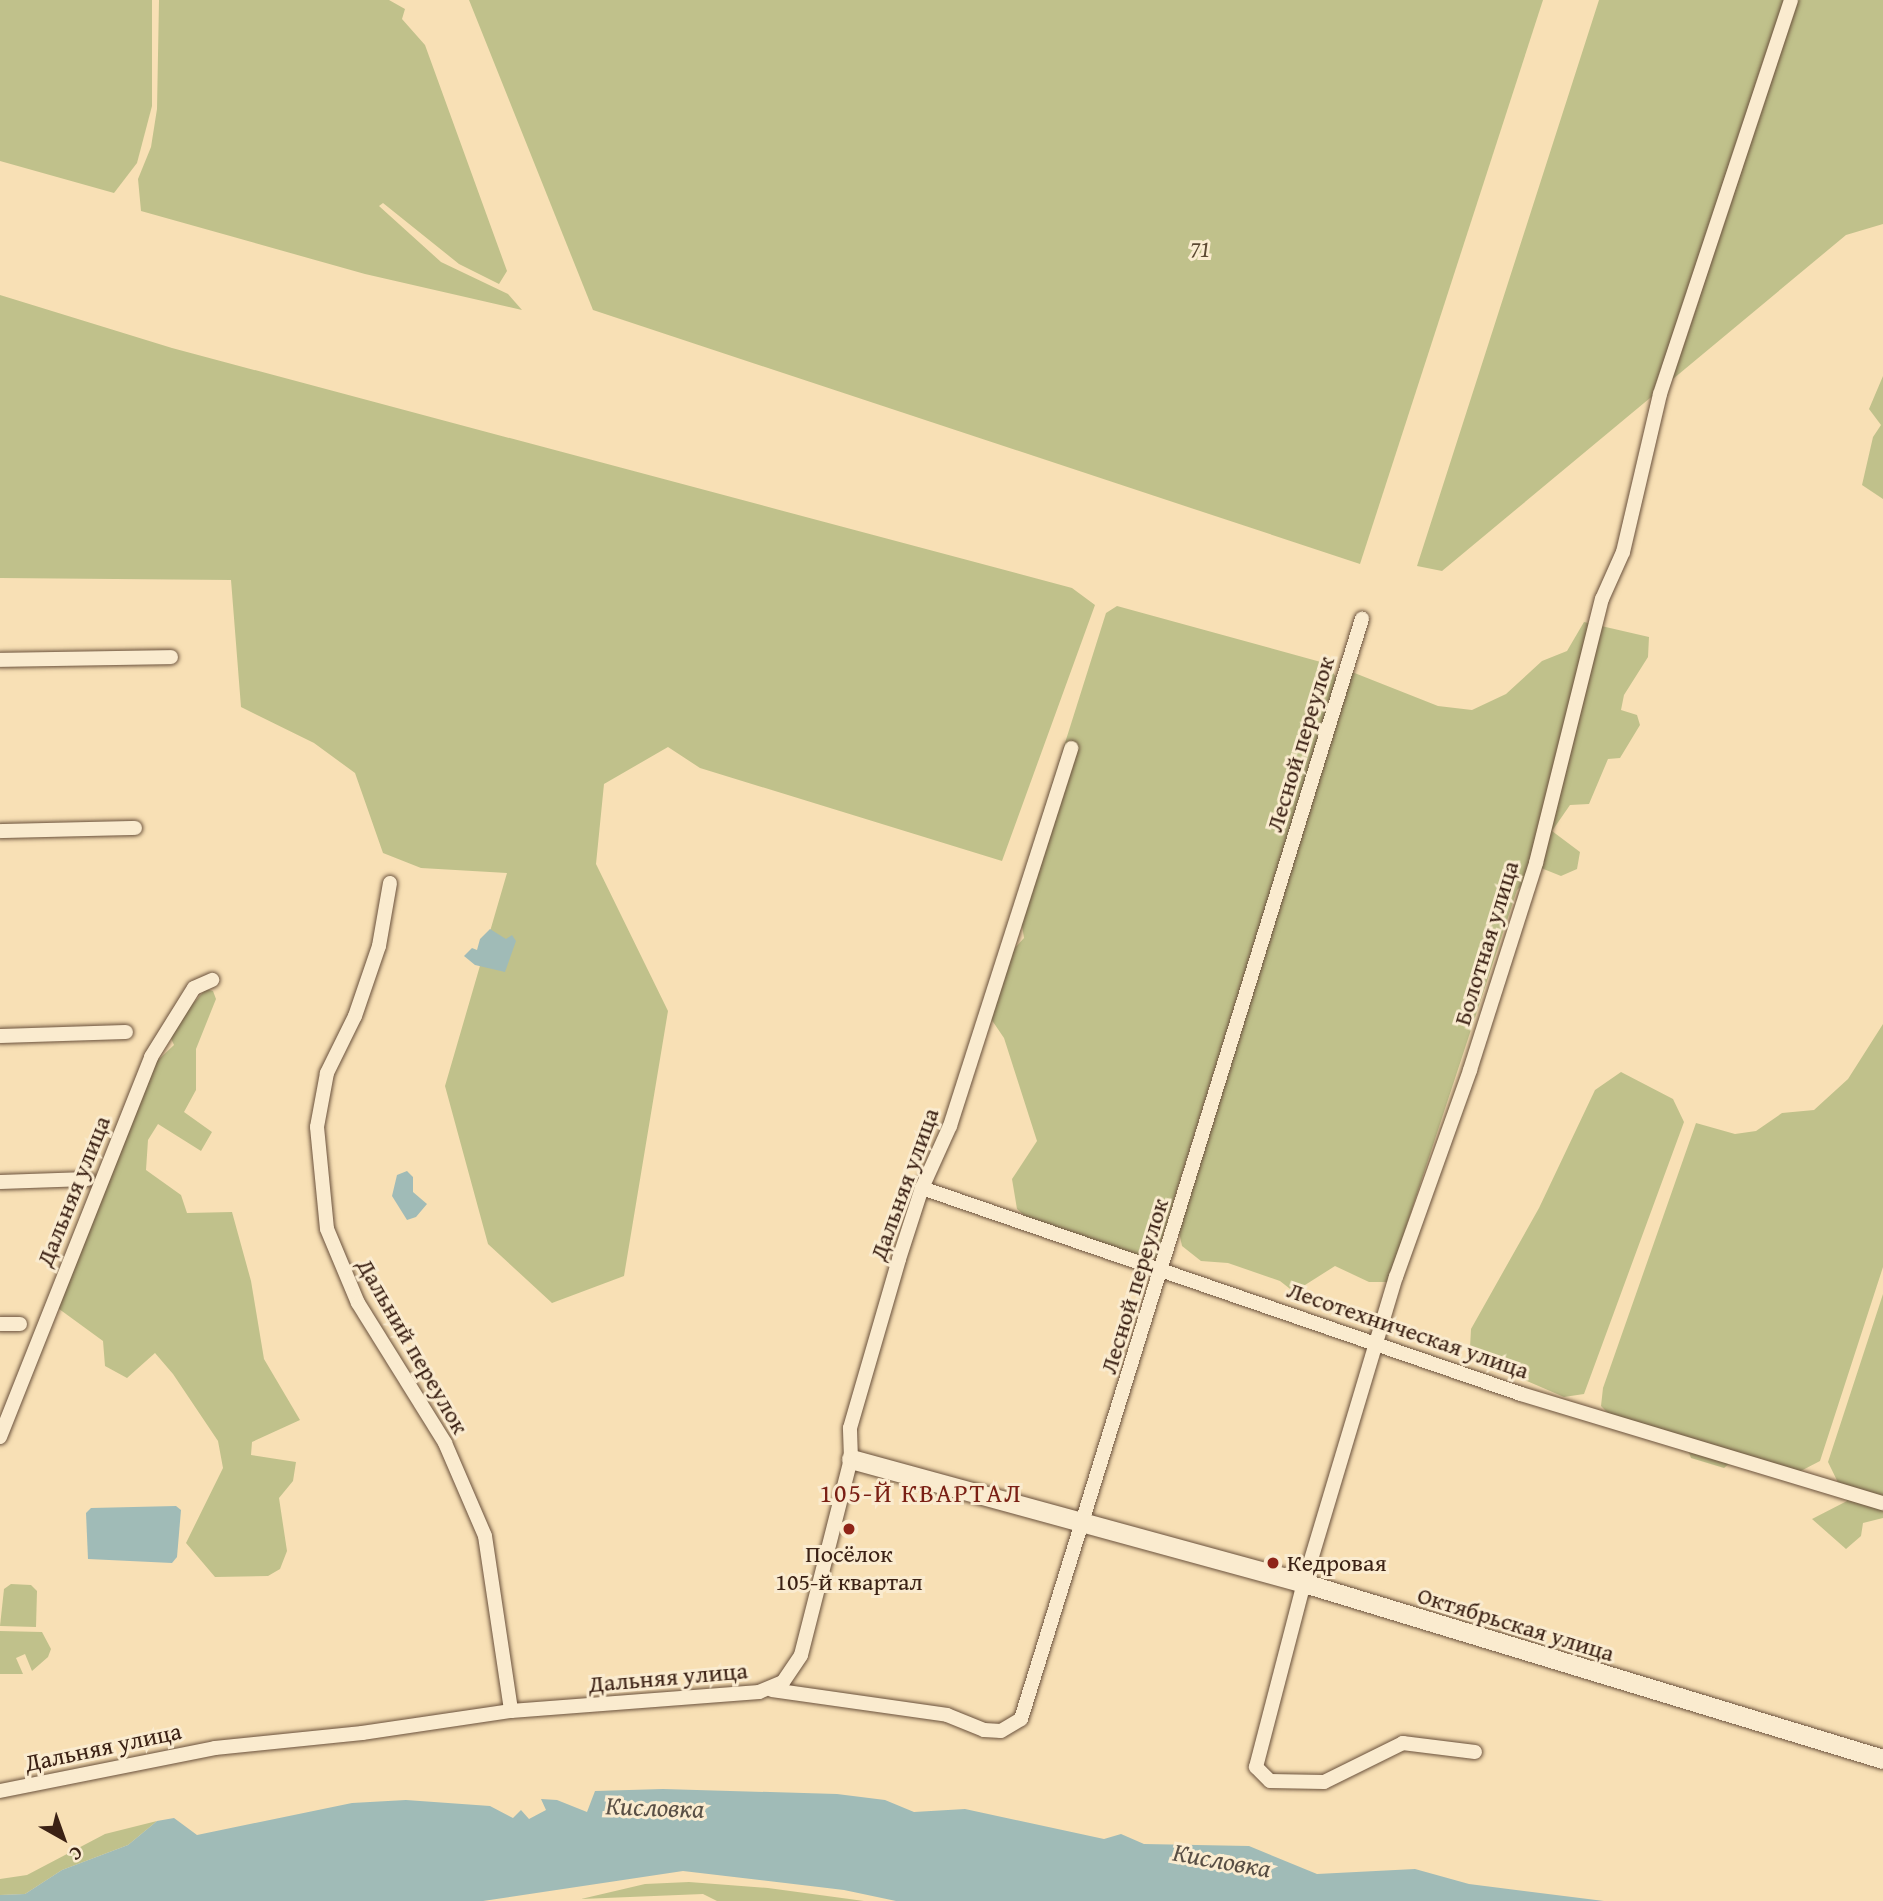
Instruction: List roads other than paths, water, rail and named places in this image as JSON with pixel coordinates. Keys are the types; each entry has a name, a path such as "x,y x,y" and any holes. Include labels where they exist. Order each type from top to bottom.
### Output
{"street":[{"name":"Болотная улица","path":"1475,1752 1403,1743 1324,1782 1270,1781 1261,1775 1256,1767 1304,1583 1377,1343 1535,863 1602,599 1623,552 1660,394 1791,0"},
{"name":"Лесной переулок","path":"772,1690 947,1715 984,1730 1001,1731 1021,1718 1163,1269 1362,619"},
{"path":"0,660 171,657"},
{"name":"Дальняя улица","path":"0,1791 215,1748 362,1733 511,1711 772,1690 783,1682 801,1655 851,1459 850,1428 922,1188 950,1126 1071,748"},
{"path":"0,831 135,828"},
{"name":"Дальний переулок","path":"390,883 379,946 324,1087 317,1127 327,1229 358,1303 445,1443 485,1535 511,1711"},
{"name":"Дальняя улица","path":"0,1437 151,1057 194,988 212,980"},
{"path":"0,1036 126,1032"},
{"path":"0,1182 86,1179"},
{"name":"Лесотехническая улица","path":"922,1188 1521,1394 1883,1503"},
{"path":"0,1324 20,1324"},
{"name":"Октябрьская улица","path":"851,1459 1083,1525 1304,1583 1883,1759"}],"water":[{"path":"490,929 506,939 512,935 516,941 505,972 475,965 464,956 472,948 477,950 480,939"},
{"path":"407,1171 413,1177 413,1192 427,1204 416,1217 407,1220 392,1196 397,1175"},
{"path":"176,1506 181,1510 177,1557 172,1563 88,1559 86,1513 91,1508"},
{"name":"Кисловка","path":"663,1789 837,1794 885,1800 914,1812 965,1809 1104,1839 1121,1834 1144,1844 1249,1846 1317,1874 1415,1869 1469,1884 1604,1901 896,1901 844,1890 683,1871 483,1901 0,1901 0,1895 25,1894 62,1870 128,1845 157,1821 174,1818 197,1835 352,1803 406,1800 490,1806 513,1818 521,1810 529,1819 546,1810 541,1799 557,1800 587,1812 595,1791"}],"place":[{"name":"Посёлок 105-й квартал","path":"849,1529"},
{"name":"Кедровая","path":"1273,1563"}],"district":[{"name":"105-Й КВАРТАЛ","path":"921,1493"}],"park label":[{"name":"71","path":"1200,249"}]}
